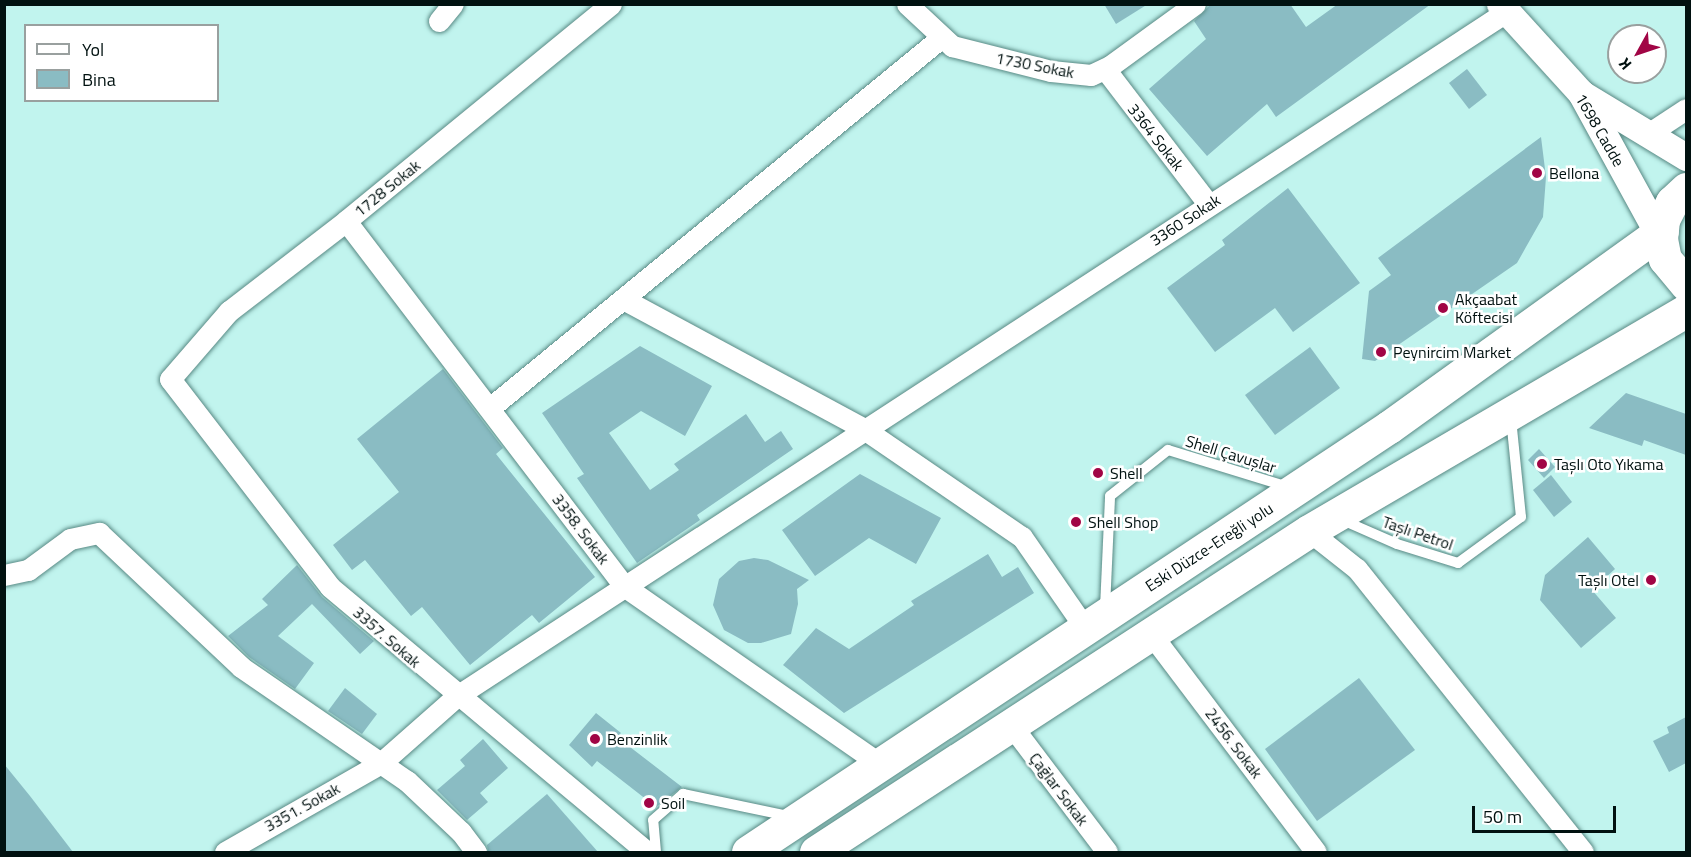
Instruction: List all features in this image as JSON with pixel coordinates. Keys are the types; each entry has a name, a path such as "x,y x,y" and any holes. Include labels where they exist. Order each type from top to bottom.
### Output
{"main road":[{"path":"1686,189 1672,202 1660,235 1665,259 1686,284"},
{"name":"Eski Düzce-Ereğli yolu","path":"748,852 883,766 1095,621 1297,489 1660,235"},
{"path":"816,852 1322,523 1686,311"}],"street":[{"path":"439,21 453,4"},
{"name":"1728 Sokak","path":"170,379 229,311 346,221 611,4"},
{"name":"1730 Sokak","path":"908,4 952,46 1051,70 1090,75 1105,69 1195,4"},
{"name":"1698 Cadde","path":"1503,8 1581,93 1660,235"},
{"name":"3360 Sokak","path":"624,586 1209,205 1503,8"},
{"path":"490,407 942,37"},
{"name":"3364 Sokak","path":"1105,69 1209,205"},
{"path":"1581,93 1686,157"},
{"path":"1648,134 1686,109"},
{"name":"3358. Sokak","path":"346,221 490,407 624,586 883,766"},
{"path":"622,299 864,429 1022,537 1095,621"},
{"name":"3357. Sokak","path":"170,379 330,588 647,852"},
{"path":"1322,523 1583,852"},
{"path":"4,575 28,570 70,539 99,533 241,667 407,781 461,832 476,852"},
{"name":"3351. Sokak","path":"225,852 381,763 457,696 624,586"},
{"name":"2456. Sokak","path":"1151,634 1316,852"},
{"name":"Çağlar Sokak","path":"1011,725 1107,852"}],"lane":[{"name":"Taşlı Petrol","path":"1322,523 1458,563 1521,517 1510,414"},
{"name":"Shell Çavuşlar","path":"1095,621 1110,496 1168,450 1297,489"},
{"path":"656,852 653,820 683,794 800,819"}],"building":[{"path":"1104,4 1148,4 1116,24"},
{"path":"1211,4 1290,4 1306,27 1338,4 1431,4 1276,117 1267,104 1207,156 1149,89 1206,39 1194,21"},
{"path":"1467,69 1487,95 1469,109 1449,83"},
{"path":"1541,137 1546,177 1543,217 1517,263 1375,361 1362,359 1369,291 1391,275 1378,258"},
{"path":"1288,188 1360,283 1293,332 1275,308 1215,352 1167,288 1225,245 1222,240"},
{"path":"640,346 712,386 685,436 641,411 609,433 650,490 679,470 674,464 746,414 765,442 781,431 793,449 697,515 700,520 637,563 577,478 584,474 542,413"},
{"path":"1310,347 1340,388 1275,435 1245,395"},
{"path":"443,369 503,448 496,454 595,577 539,623 532,615 470,665 422,607 411,616 365,560 352,570 333,545 399,492 357,439"},
{"path":"1626,393 1686,414 1686,455 1644,440 1642,446 1589,428"},
{"name":"Taşlı Oto Yıkama","path":"1539,449 1555,467 1544,478 1528,460"},
{"path":"860,474 941,518 916,564 869,538 815,576 782,530"},
{"path":"1551,475 1572,502 1554,517 1533,490"},
{"name":"Taşlı Otel","path":"1588,537 1615,569 1592,590 1616,618 1581,648 1540,600 1545,575"},
{"path":"988,554 1002,577 1018,567 1034,593 844,713 783,665 816,628 849,649 914,605 911,601"},
{"path":"754,558 768,560 809,580 797,589 798,604 791,634 761,643 748,643 724,630 713,605 719,579 739,561"},
{"path":"297,565 322,597 374,641 360,654 312,604 278,636 314,663 295,689 249,657 228,636 268,605 262,599"},
{"path":"1359,678 1415,750 1317,821 1265,749"},
{"path":"345,688 377,714 362,734 328,711"},
{"path":"596,713 621,733 617,737 682,787 656,807 597,761 592,767 569,745"},
{"path":"1686,717 1686,763 1669,772 1653,741 1669,733 1667,727"},
{"path":"483,739 508,768 480,793 488,802 467,820 437,790 465,766 460,760"},
{"path":"4,764 30,796 73,852 4,852"},
{"path":"547,794 598,852 488,852 487,845"}],"place":[{"name":"Bellona","path":"1537,173"},
{"name":"Akçaabat Köftecisi","path":"1443,308"},
{"name":"Peynircim Market","path":"1381,352"},
{"name":"Taşlı Oto Yıkama","path":"1542,464"},
{"name":"Shell","path":"1098,473"},
{"name":"Shell Shop","path":"1076,522"},
{"name":"Taşlı Otel","path":"1651,580"},
{"name":"Benzinlik","path":"595,739"},
{"name":"Soil","path":"649,803"}]}
